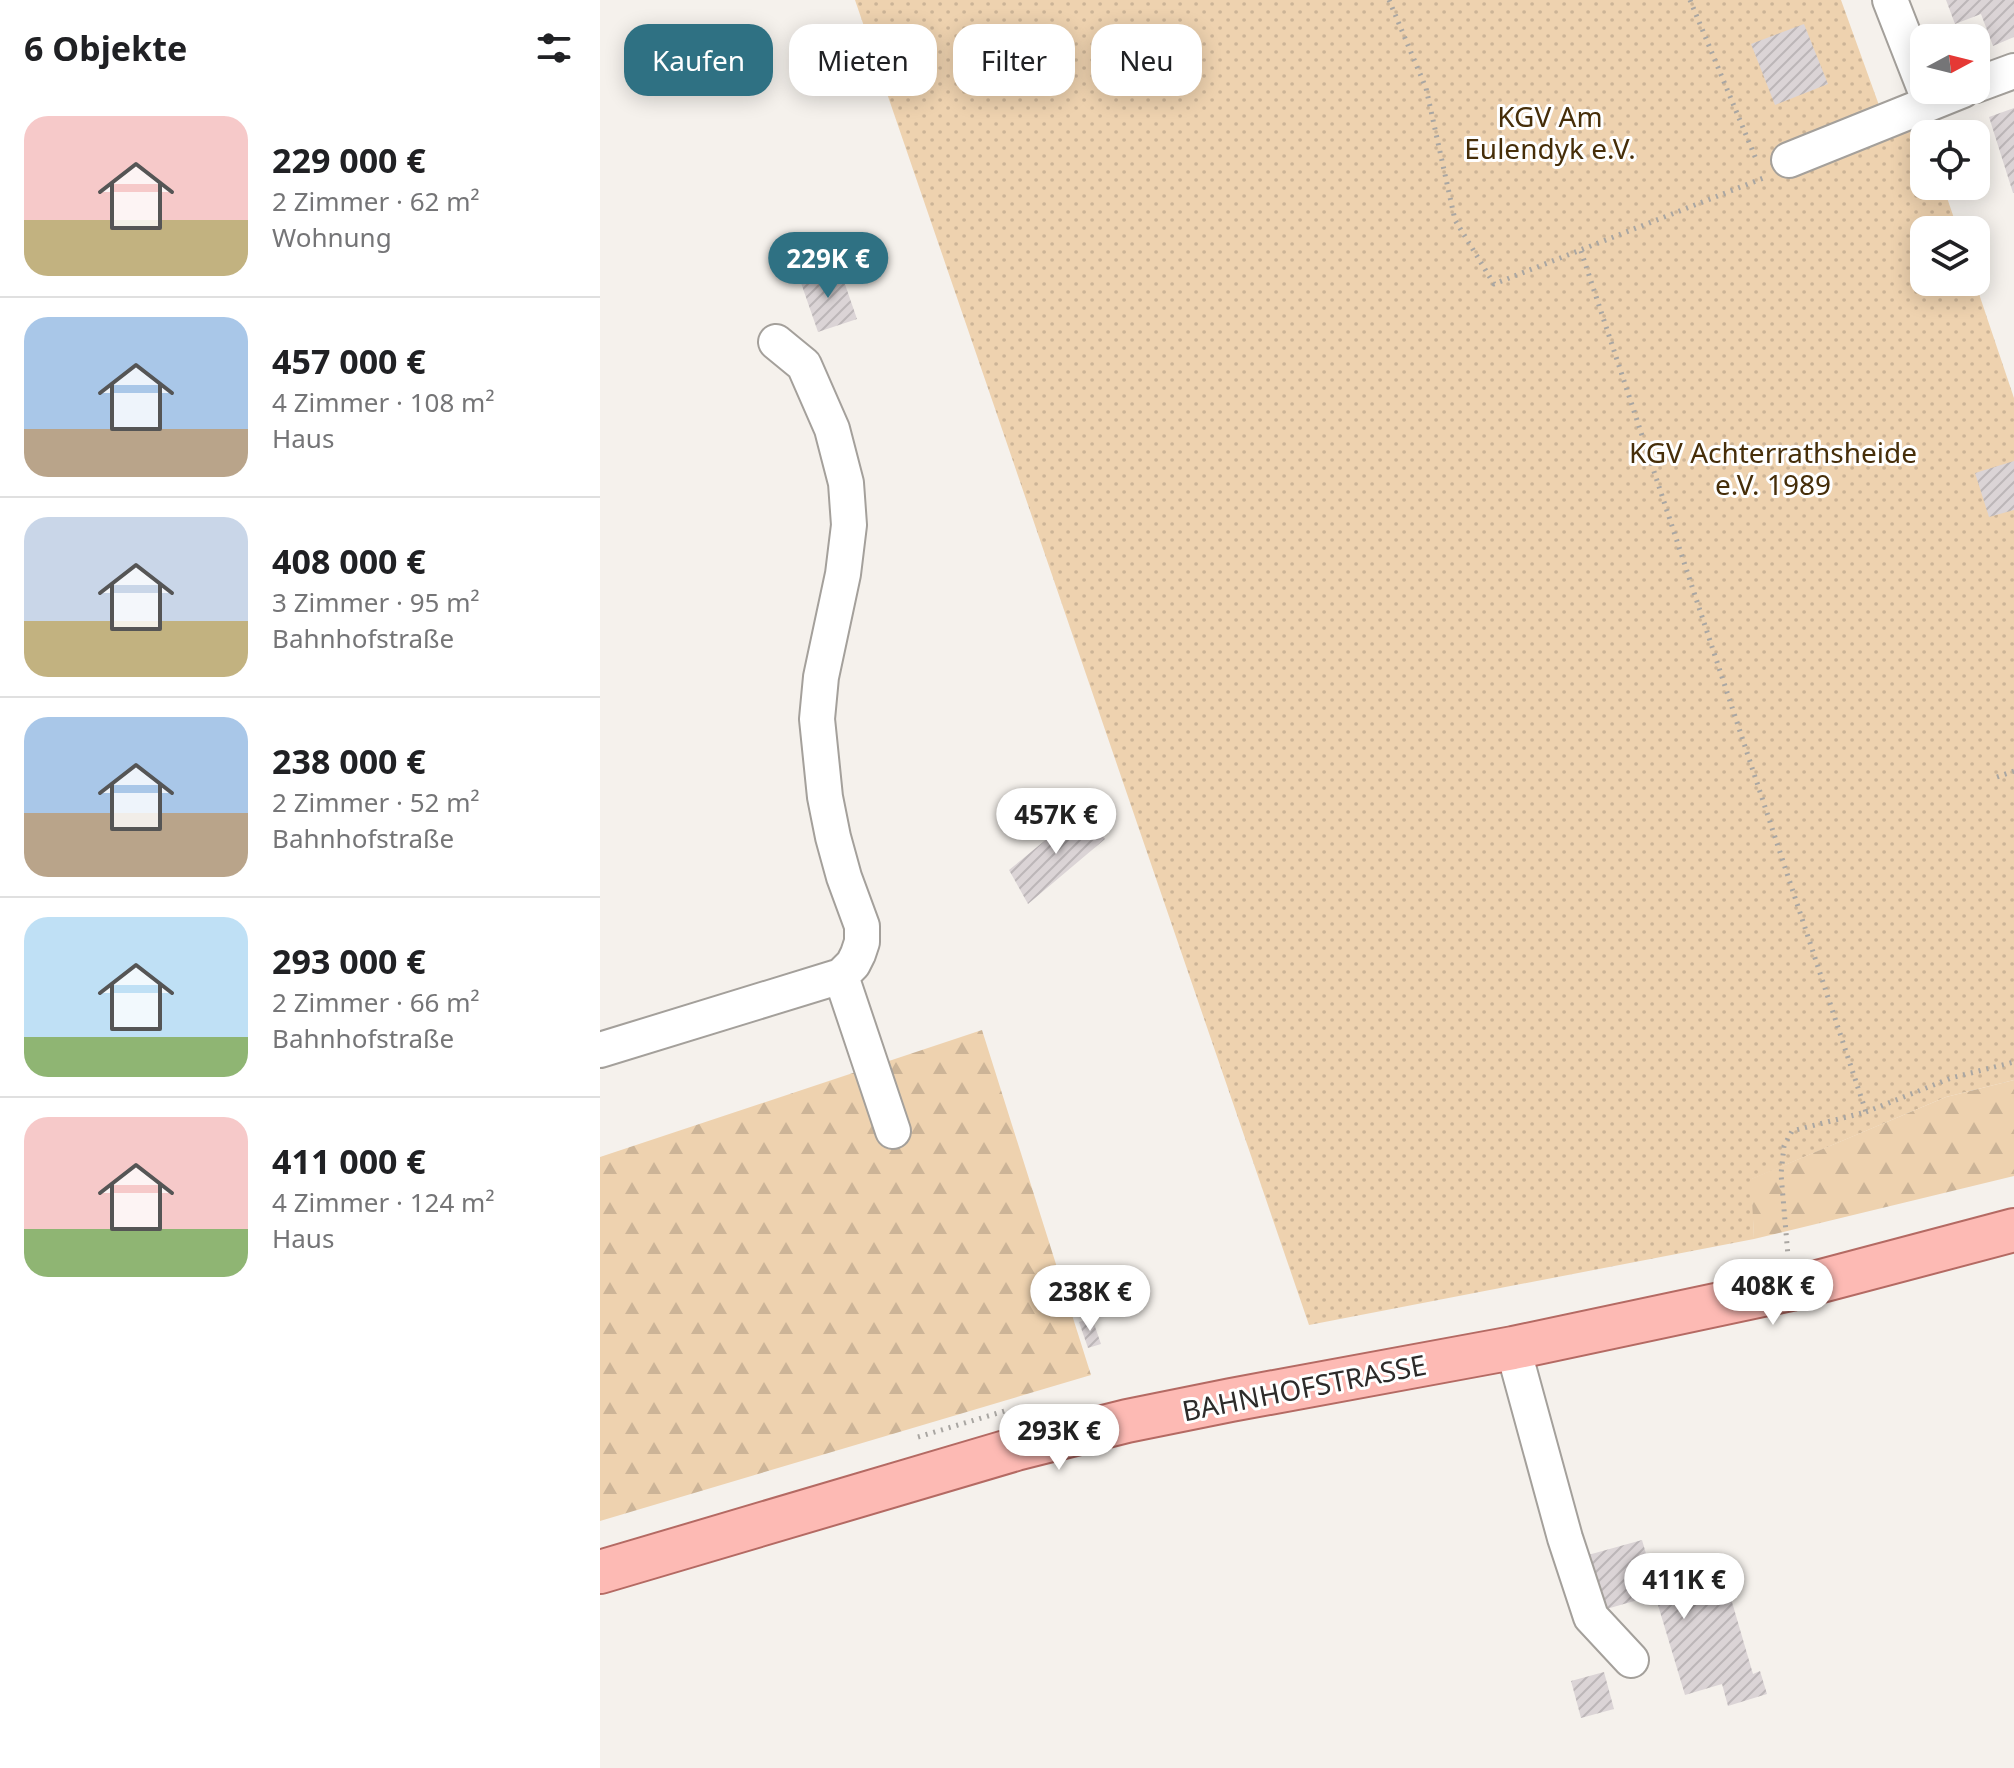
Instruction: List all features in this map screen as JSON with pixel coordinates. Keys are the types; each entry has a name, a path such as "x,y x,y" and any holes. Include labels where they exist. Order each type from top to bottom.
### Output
{"main road":[{"name":"BAHNHOFSTRASSE","path":"600,1572 1016,1449 1127,1421 1513,1348 1791,1289 2014,1230"}],"street":[{"path":"1890,0 1910,50"},
{"path":"1990,80 2014,71"},
{"path":"1776,170 1910,102"},
{"path":"600,1050 841,976 853,964 862,942 862,926 833,837 825,797 817,719 821,677 843,574 849,525 846,483 832,429 804,365 776,342"},
{"path":"841,976 893,1131"},
{"path":"1513,1348 1565,1538 1591,1617 1631,1660"}],"path":[{"path":"1389,0 1426,88 1455,220 1494,284 1776,170 1690,0"},
{"path":"1581,251 1866,1112"},
{"path":"1997,777 2014,771"},
{"path":"1791,1289 1781,1174 1784,1146 1792,1131 1866,1112 1951,1078 2014,1062"}],"green space":[{"path":"855,0 1841,0 1880,108 1910,96 1910,104 1916,104 1921,120 1910,120 1910,200 1948,200 1953,216 1910,216 1910,296 1980,296 2014,398 2014,1080 1946,1097 1752,1179 1754,1239 1309,1325 888,96 937,96 937,24 863,24"},
{"path":"982,1030 1091,1375 600,1521 600,1157"},
{"path":"2014,1080 2014,1176 1754,1239 1751,1179 1946,1097"}],"building":[{"path":"1946,0 2014,0 2014,37 1993,46 1990,24 1985,24 1981,14 1955,24"},
{"path":"1804,24 1828,84 1775,105 1751,44"},
{"path":"2014,108 2014,193 2013,193 1989,117"},
{"path":"839,267 857,319 818,332 800,280"},
{"path":"2014,461 2014,510 1989,517 1975,473"},
{"path":"1081,811 1105,839 1028,904 1009,870"},
{"path":"1092,1318 1101,1344 1088,1348 1079,1322"},
{"path":"1642,1540 1654,1581 1697,1568 1704,1592 1727,1585 1753,1674 1760,1671 1767,1694 1728,1706 1722,1684 1685,1695 1655,1595 1603,1610 1588,1555"},
{"path":"1604,1672 1614,1709 1581,1718 1571,1681"}],"park label":[{"name":"KGV Am Eulendyk e.V.","path":"1550,132"},
{"name":"KGV Achterrathsheide e.V. 1989","path":"1773,468"}]}
